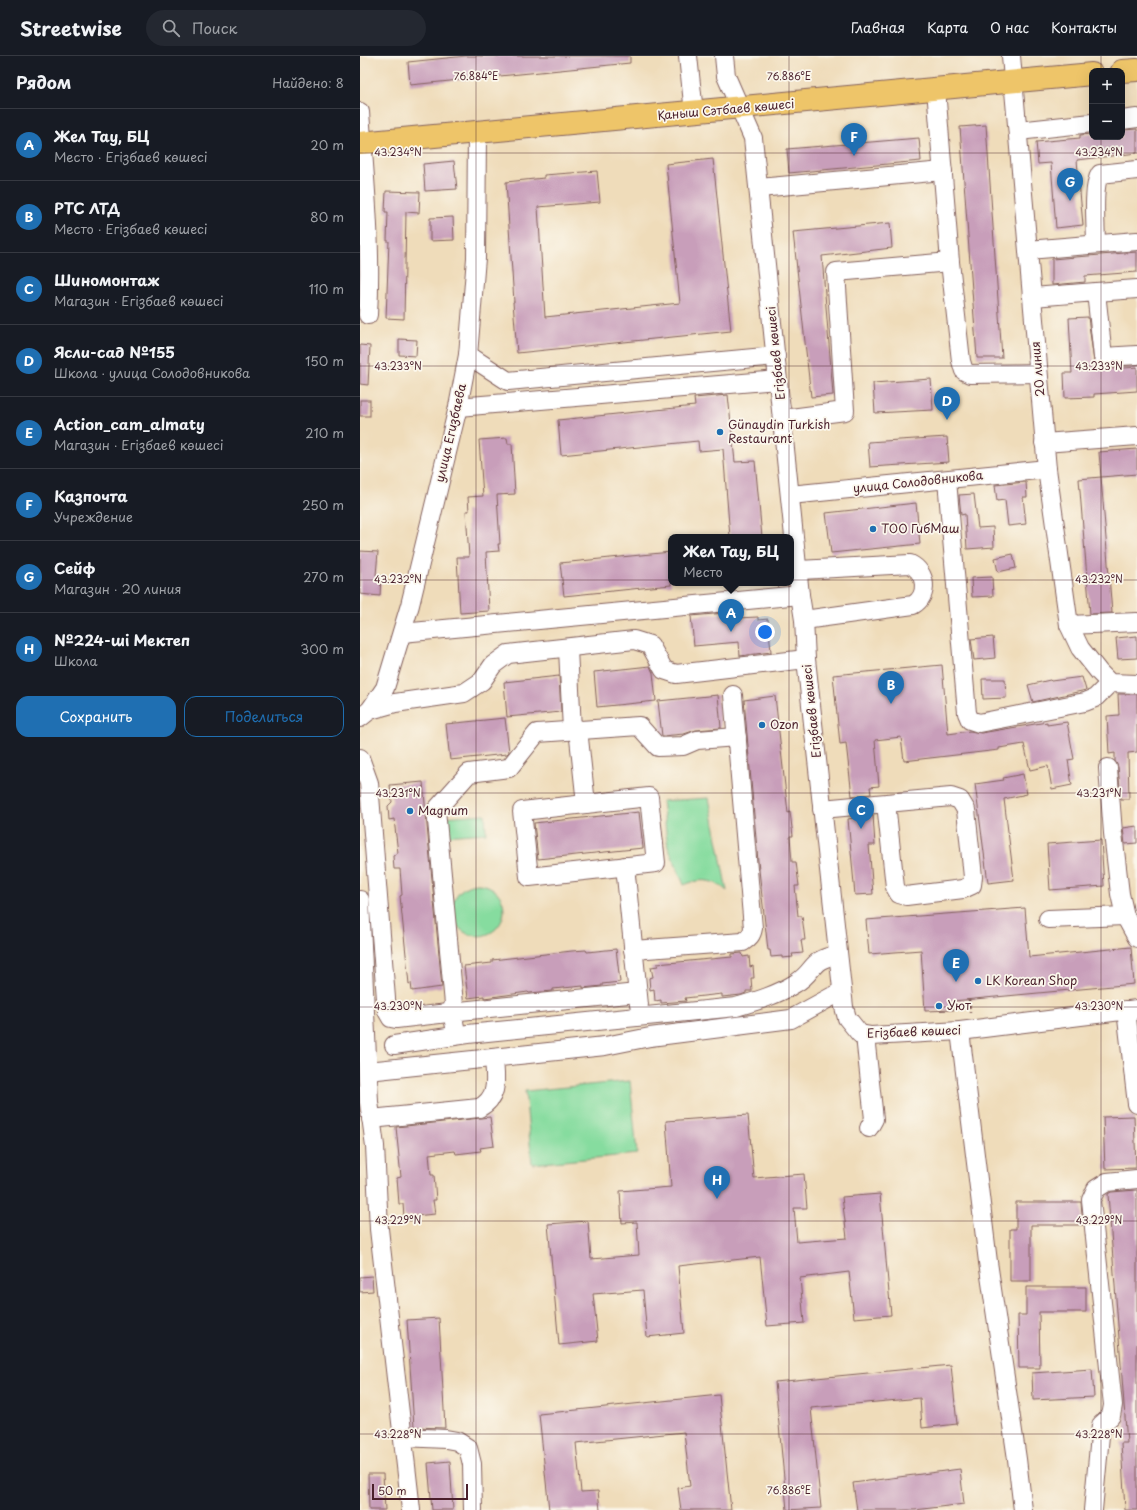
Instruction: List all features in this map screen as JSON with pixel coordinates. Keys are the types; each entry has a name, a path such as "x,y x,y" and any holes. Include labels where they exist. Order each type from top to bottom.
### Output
{"main road":[{"path":"1125,71 1137,70"},
{"name":"Қаныш Сәтбаев көшесі","path":"361,143 694,113 1089,74"}],"street":[{"path":"688,56 694,113"},
{"name":"Егізбаев көшесі","path":"724,56 726,76 753,138 799,570 806,659 822,809 842,991 847,1018 860,1034 865,1036 960,1031 1132,1010"},
{"name":"20 линия","path":"1012,56 1044,443 1069,626 1080,648 1105,677"},
{"path":"936,89 950,262 961,361 964,371 970,374 1038,373"},
{"path":"360,112 361,143 369,237 368,314"},
{"path":"1125,120 1137,118"},
{"path":"1018,131 1089,123"},
{"name":"улица Егизбаева","path":"365,714 385,688 402,633 458,407 468,355 476,258 477,132"},
{"path":"1096,244 1097,178 1100,174 1107,172 1137,170"},
{"path":"759,188 943,171"},
{"path":"1028,250 1137,241"},
{"path":"783,418 845,411 836,272 950,262"},
{"path":"1032,297 1137,289"},
{"path":"1096,292 1103,357 1137,356"},
{"path":"468,355 508,381 776,356"},
{"path":"458,407 778,380"},
{"path":"508,381 508,403"},
{"path":"1044,443 1137,436"},
{"name":"улица Солодовникова","path":"790,495 1047,469"},
{"path":"947,480 967,713 970,720 979,723 1086,702 1094,698 1105,677 1137,684"},
{"path":"799,570 910,564 914,566 923,579 924,592 918,602 913,605 804,620"},
{"path":"402,633 800,595"},
{"path":"1069,626 1137,622"},
{"path":"365,714 395,704 464,693 482,681 493,665 508,654 568,649 634,640 650,645 664,670 676,674 806,659"},
{"path":"568,649 575,730 586,804"},
{"path":"634,950 742,942 748,939 752,934 753,928 733,695"},
{"path":"360,758 369,783 387,1011 391,1018 396,1019 448,1013 451,1011 454,1004 436,810 469,773 510,768 537,733 639,726 658,748 683,746 697,740 737,737"},
{"path":"1108,768 1120,894 1125,916 1137,938"},
{"path":"649,797 656,863 529,877 522,811 586,804 649,797"},
{"path":"822,809 886,803 951,797 960,800 966,810 973,877 972,885 963,889 906,896 899,894 895,887 886,803"},
{"path":"625,866 640,1018"},
{"path":"360,900 369,1102 375,1146 379,1229 411,1510"},
{"path":"1048,919 1125,916"},
{"path":"394,1044 468,1034 640,1018 736,1007 765,999 797,982 821,958 838,955"},
{"path":"368,1071 605,1046 650,1037 791,1019 842,991"},
{"path":"468,1034 460,1032 455,1027 455,1014 460,1011 637,993"},
{"path":"1132,1010 1137,1104"},
{"path":"960,1031 988,1262 1023,1510"},
{"path":"865,1036 874,1119 869,1128"},
{"path":"371,1119 479,1108 486,1105 495,1088 494,1058"},
{"path":"1093,1510 1101,1425 1111,1416 1113,1405 1091,1200 1096,1189 1107,1182 1137,1180"},
{"path":"403,1437 446,1439 457,1441 468,1448 472,1464 473,1510"}],"path":[{"path":"969,999 970,1013"}],"green space":[{"path":"709,798 727,891 717,884 707,881 696,881 684,885 668,847 662,801"},
{"path":"485,814 486,833 444,836 442,817"},
{"path":"478,884 488,886 496,892 502,900 504,910 502,920 496,928 488,934 478,936 468,934 460,928 454,920 452,910 454,900 460,892 468,886"},
{"path":"630,1081 637,1154 532,1164 525,1091"}],"building":[{"path":"466,56 630,56 630,63 410,85 408,62"},
{"path":"986,125 1002,358 977,358 960,127"},
{"path":"1137,129 1137,153 1077,160 1083,225 1056,228 1051,163 1038,164 1036,142 1080,138 1080,135 1089,134 1089,140 1125,140 1125,130"},
{"path":"919,138 921,161 789,173 787,149"},
{"path":"713,159 731,331 517,353 506,182 544,178 544,175 597,171 600,202 538,207 545,317 680,303 666,164"},
{"path":"454,161 457,189 425,191 423,164"},
{"path":"386,191 420,192 419,213 406,212 404,319 386,318 389,241 387,241 388,212 385,212"},
{"path":"453,217 454,240 430,241 430,218"},
{"path":"890,223 892,248 822,256 833,395 811,397 793,232"},
{"path":"1137,252 1137,272 1085,276 1085,282 1052,285 1052,259"},
{"path":"1088,317 1095,370 1137,367 1137,391 1094,394 1094,397 1065,398 1064,373 1072,373 1069,318"},
{"path":"399,339 417,340 416,356 399,355"},
{"path":"360,345 370,346 368,385 360,384"},
{"path":"931,379 933,410 875,413 873,383"},
{"path":"728,395 735,462 755,461 762,534 730,534 723,449 699,451 698,441 561,455 558,420 695,406 694,398"},
{"path":"360,400 370,400 370,416 360,416"},
{"path":"947,437 949,462 870,467 868,442"},
{"path":"507,438 508,444 512,444 515,494 497,495 500,544 498,544 499,551 486,552 489,611 460,613 457,557 469,557 466,511 469,511 468,497 483,496 479,440"},
{"path":"1137,449 1137,474 1101,477 1099,452"},
{"path":"1101,477 1112,613 1090,614 1079,479"},
{"path":"1026,482 1027,497 1023,497 1026,524 1008,526 1005,500 997,501 995,485"},
{"path":"974,494 978,528 993,527 994,547 967,549 965,514 961,515 959,495"},
{"name":"ТОО ГибМаш","path":"916,503 920,544 831,553 826,513"},
{"path":"360,551 378,552 376,575 381,576 380,596 360,594"},
{"path":"668,552 668,585 564,596 560,563"},
{"path":"1013,554 1016,568 998,572 995,558"},
{"path":"992,577 993,596 972,597 971,578"},
{"path":"737,612 737,618 758,617 758,620 768,619 771,652 740,656 739,642 694,646 691,616"},
{"path":"1137,636 1137,658 1118,659 1116,638"},
{"path":"993,637 995,658 974,660 971,639"},
{"path":"942,665 948,734 970,731 981,733 1047,722 1047,725 1067,722 1074,759 1068,760 1072,785 1052,789 1048,766 1030,770 1024,744 999,748 999,750 904,761 901,737 875,740 879,786 870,787 871,794 852,796 846,743 840,744 833,675"},
{"path":"650,666 653,673 656,701 597,707 594,672"},
{"path":"559,676 561,712 507,717 504,682"},
{"path":"1082,677 1086,690 1033,702 1028,685 1050,680"},
{"path":"982,679 1005,679 1006,698 983,699"},
{"path":"1118,694 1137,694 1137,752 1128,753 1129,799 1121,799 1115,753 1109,754 1107,716 1119,715"},
{"path":"718,695 721,728 696,730 684,734 662,736 658,701"},
{"path":"775,696 788,813 790,812 793,836 790,836 792,862 796,862 799,886 795,886 798,916 802,916 805,940 801,940 803,953 792,954 793,957 782,958 782,956 771,957 770,950 768,950 758,861 744,700"},
{"path":"505,718 509,752 507,754 450,760 446,724"},
{"path":"1023,774 1027,794 1004,799 1014,880 988,883 975,784 1004,780 1003,778"},
{"path":"423,782 442,987 412,991 411,983 409,984 400,896 402,895 400,869 394,869 393,856 398,853 394,819 389,820 388,806 392,802 390,785"},
{"path":"639,812 643,848 538,859 534,823"},
{"path":"873,815 875,845 869,845 873,894 855,895 848,819"},
{"path":"1137,826 1137,843 1125,844 1123,828"},
{"path":"1101,840 1104,886 1050,890 1047,844"},
{"path":"1025,908 1029,957 1131,947 1134,984 953,1001 954,1010 925,1011 921,950 869,954 866,920"},
{"path":"616,949 620,982 583,988 583,986 553,989 553,991 528,992 484,998 484,996 468,998 464,966 492,963 492,960 572,951 586,950 587,952"},
{"path":"742,953 743,957 749,956 750,967 753,966 754,978 751,978 752,991 746,991 746,993 741,995 722,997 722,994 685,998 686,1001 661,1003 661,1000 655,1001 654,989 650,990 649,978 653,977 651,967 658,966 657,964 732,957 732,954"},
{"path":"748,1115 754,1178 804,1174 807,1208 794,1208 797,1242 847,1238 842,1197 880,1194 891,1315 854,1318 849,1272 800,1278 804,1323 767,1326 760,1257 678,1266 684,1333 647,1337 643,1290 593,1294 598,1341 559,1345 548,1224 588,1221 591,1259 639,1255 637,1222 622,1223 620,1191 671,1187 666,1121"},
{"path":"1134,1116 1136,1168 1105,1169 1103,1117"},
{"path":"490,1117 494,1146 480,1148 481,1151 456,1154 455,1151 429,1154 431,1175 434,1175 436,1200 433,1200 435,1214 404,1217 403,1204 399,1204 397,1178 401,1177 396,1127"},
{"path":"1137,1190 1137,1510 1125,1510 1121,1443 1127,1443 1108,1194 1111,1192"},
{"path":"1016,1202 1081,1202 1083,1225 1031,1225 1031,1281 1010,1281 1010,1229 1016,1229"},
{"path":"372,1276 373,1291 360,1292 360,1277"},
{"path":"1026,1287 1086,1287 1086,1312 1039,1312 1040,1368 1019,1368 1018,1315 1026,1315"},
{"path":"439,1318 445,1428 414,1427 407,1320"},
{"path":"951,1365 957,1424 922,1428 920,1398 811,1408 821,1508 787,1510 775,1382"},
{"path":"1092,1369 1094,1397 1033,1400 1032,1373"},
{"path":"719,1395 731,1510 681,1510 678,1488 690,1486 684,1432 576,1443 581,1492 598,1491 600,1510 549,1510 539,1414"},
{"path":"450,1461 453,1510 432,1510 428,1463"},
{"path":"960,1469 964,1504 915,1510 857,1510 853,1483"},
{"path":"368,1474 383,1474 385,1510 369,1510"}],"place":[{"name":"Казпочта","path":"854,156"},
{"name":"Сейф","path":"1070,201"},
{"name":"Ясли-сад №155","path":"947,420"},
{"name":"Günaydin Turkish Restaurant","path":"720,432"},
{"name":"ТОО ГибМаш","path":"873,529"},
{"name":"Жел Тау, БЦ","path":"731,632"},
{"name":"РТС ЛТД","path":"891,704"},
{"name":"Ozon","path":"762,725"},
{"name":"Magnum","path":"410,811"},
{"name":"Шиномонтаж","path":"861,829"},
{"name":"LK Korean Shop","path":"978,981"},
{"name":"Action_cam_almaty","path":"956,982"},
{"name":"Уют","path":"939,1006"},
{"name":"№224-ші Мектеп","path":"717,1199"}]}
